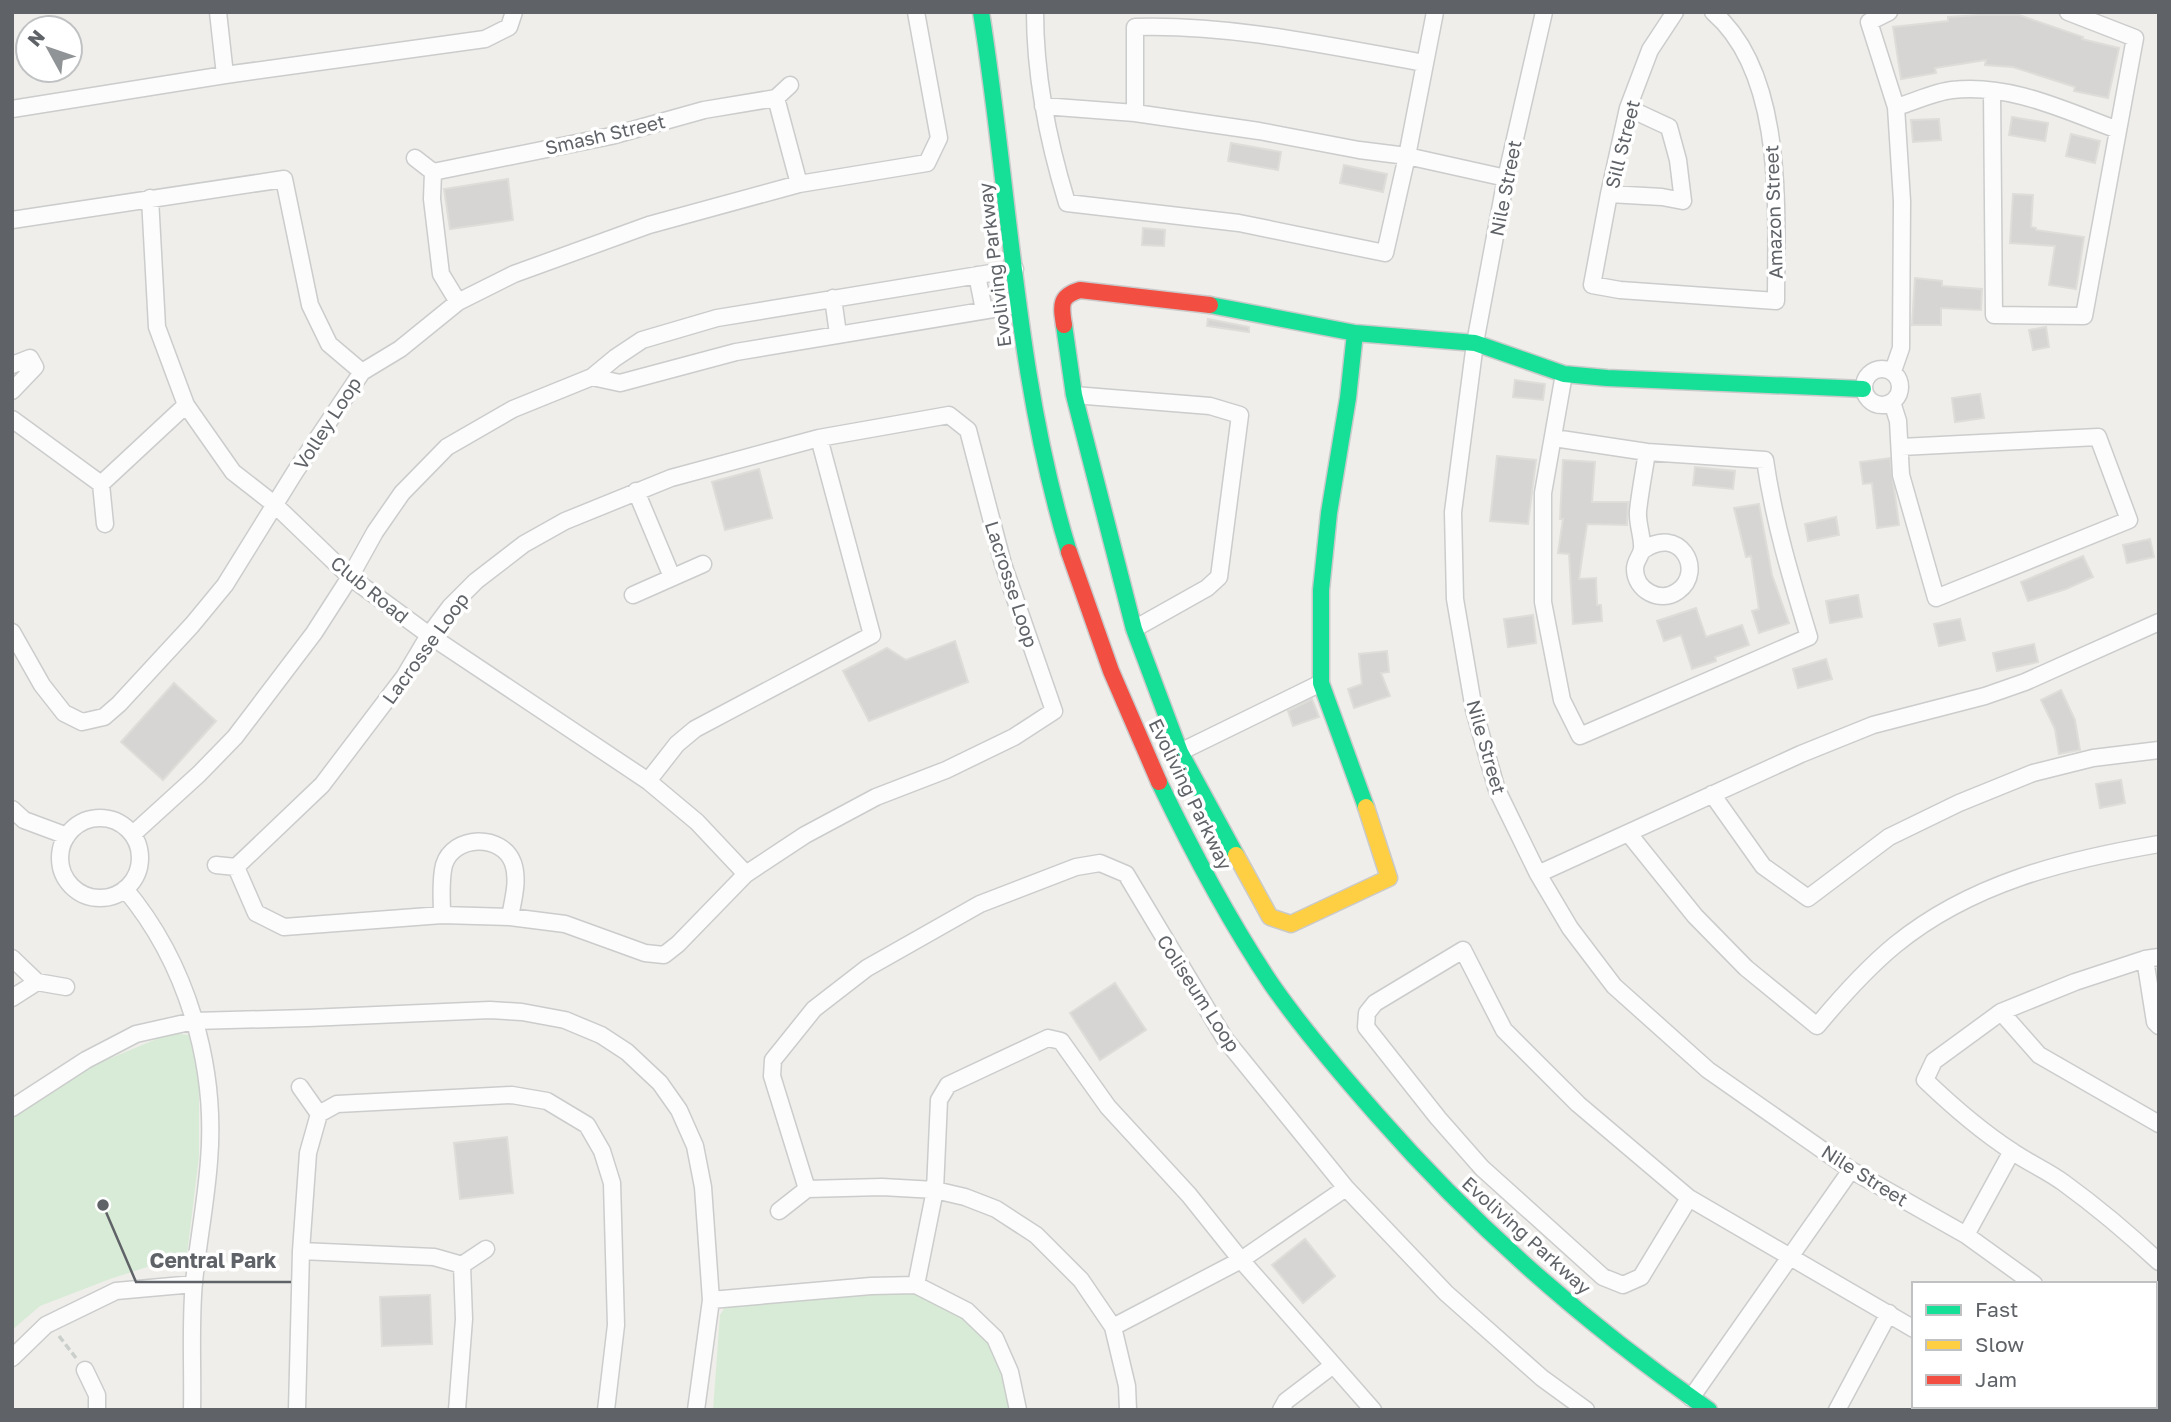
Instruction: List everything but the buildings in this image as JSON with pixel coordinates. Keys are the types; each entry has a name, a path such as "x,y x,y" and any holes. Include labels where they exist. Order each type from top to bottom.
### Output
{"street":[{"path":"218,12 225,75"},
{"path":"12,109 225,75 485,39 509,27 514,12"},
{"path":"362,372 400,349 458,302 514,274 649,225 799,184 928,163 939,138 916,12"},
{"name":"Evoliving Parkway","path":"981,12 998,123 1018,305 1035,413 1049,479 1066,544 1112,677 1169,806 1261,967 1331,1062 1417,1162 1576,1309 1638,1360 1709,1410"},
{"path":"1035,12 1035,44 1043,106 1067,203 1239,223 1385,253 1435,12"},
{"name":"Nile Street","path":"1544,12 1506,178 1475,343 1453,512 1455,599 1474,710 1497,790 1538,874 1570,928 1614,986 1708,1070 1851,1170 1966,1235 2031,1282"},
{"name":"Sill Street","path":"1592,285 1628,108 1650,50 1675,12"},
{"name":"Amazon Street","path":"1592,285 1620,290 1776,301 1776,186 1770,131 1753,69 1739,41 1713,12"},
{"path":"1889,12 1869,22 1896,107 1902,201 1901,348 1893,371"},
{"path":"1992,90 1994,315 2084,316 2135,38 2068,12"},
{"path":"1135,113 1135,27 1160,26 1276,37 1424,63"},
{"path":"790,85 776,98 799,184"},
{"path":"1896,107 1949,90 1992,90 2022,95 2118,130"},
{"name":"Smash Street","path":"433,172 611,136 704,110 776,98"},
{"path":"1043,106 1135,113 1407,156 1506,178"},
{"path":"1609,194 1683,201 1678,160 1669,127 1628,108"},
{"path":"415,158 433,172 432,199 441,274 458,302"},
{"name":"Volley Loop","path":"12,220 293,177 310,305 329,344 362,372 274,504 225,585 192,625 104,717 82,722 64,713 42,685 12,632"},
{"name":"Club Road","path":"150,198 157,327 186,405 233,472 274,504 350,577 429,635 648,781 697,822 746,874"},
{"path":"133,834 235,737 314,633 375,532 402,493 447,447 513,409 592,377 642,340 717,318 1015,269"},
{"path":"977,275 985,310"},
{"path":"1355,333 1348,398 1329,513 1321,590 1321,683 1351,761 1389,878 1291,924 1270,917 1180,752 1134,629 1074,395 1062,310 1063,297 1066,294 1080,290 1194,302 1355,333 1475,343 1564,374 1864,389"},
{"path":"832,298 838,334"},
{"path":"592,377 620,383 736,352 1018,305"},
{"path":"12,365 30,358 35,367 12,391"},
{"path":"1883,368 1893,371 1899,378 1899,396 1883,405 1874,404 1867,398 1865,378 1873,370 1883,368"},
{"path":"1554,438 1647,452 1765,460 1780,541 1810,638 1580,736 1562,700 1543,602 1544,493 1564,374"},
{"path":"1074,395 1210,406 1240,415 1219,577 1207,588 1134,629"},
{"path":"1892,402 1898,421 1901,475 1936,598 2129,520 2098,437 1900,447"},
{"path":"101,484 186,405"},
{"name":"Lacrosse Loop","path":"949,415 968,430 1003,564 1054,712 1014,737 946,770 876,797 805,835 746,874 664,955 645,953 565,924 510,917 442,915 284,927 256,913 236,867 322,785 404,677 429,635 450,607 476,581 524,544 565,521 636,491 671,478 820,438 949,415"},
{"path":"12,419 101,484 104,524"},
{"path":"648,781 677,744 695,729 872,635 820,438"},
{"path":"1642,551 1638,514 1647,452"},
{"path":"636,491 672,577"},
{"path":"633,595 703,564"},
{"path":"1538,874 1712,794 1873,725 1986,696 2025,682 2159,622"},
{"path":"1180,752 1321,683"},
{"path":"1712,794 1763,866 1808,898 1889,837 1959,803 2033,773 2093,758 2159,750"},
{"path":"18,815 67,835"},
{"path":"100,818 124,825 133,834 140,857 139,869 134,880 125,889 102,898 90,897 69,883 62,872 61,847 76,826 87,820 100,818"},
{"path":"1629,834 1695,916 1746,968 1817,1026 1854,982 1896,944 1933,918 1990,887 2060,864 2159,844"},
{"path":"442,915 445,863 458,847 478,840 498,846 512,861 516,882 510,917"},
{"name":"Coliseum Loop","path":"807,1189 772,1076 773,1060 814,1009 867,968 980,904 1076,867 1100,863 1125,874 1225,1039 1346,1188 1446,1293 1542,1378 1587,1410"},
{"path":"216,865 236,867"},
{"path":"125,889 147,915 173,967 194,1021 208,1081 209,1160 194,1284 192,1410"},
{"path":"1689,1198 1641,1277 1623,1285 1603,1277 1482,1168 1438,1118 1366,1027 1367,1013 1374,1003 1463,950 1504,1030 1578,1104 1689,1198 1912,1328"},
{"path":"12,958 37,982 66,987"},
{"path":"2159,1026 2155,1022 2152,958 2075,982 2001,1012 1934,1061 1925,1080 1950,1104 2012,1151 2062,1181 2130,1234 2159,1262"},
{"path":"12,998 37,982"},
{"path":"12,1108 86,1060 136,1034 194,1021 490,1010 522,1012 565,1020 601,1035 627,1052 660,1083 679,1110 695,1146 703,1187 711,1300 696,1410"},
{"path":"2001,1012 2039,1055 2159,1124"},
{"path":"916,1285 935,1190 939,1100 948,1085 1048,1038 1061,1041 1108,1107 1189,1195 1241,1260 1373,1410"},
{"path":"300,1087 319,1114"},
{"path":"297,1410 301,1251 308,1153 319,1114 337,1104 512,1096 547,1101 587,1125 602,1151 612,1183 616,1325 606,1410"},
{"path":"1966,1235 2012,1151"},
{"path":"1691,1398 1851,1170"},
{"path":"779,1211 807,1189 882,1187 935,1190 965,1196 996,1209 1036,1235 1081,1280 1113,1327 1127,1387 1128,1410"},
{"path":"1113,1327 1241,1260 1346,1188"},
{"path":"301,1251 434,1257 462,1265 486,1249"},
{"path":"457,1410 464,1319 462,1265"},
{"path":"12,1359 50,1323 116,1292 194,1284"},
{"path":"711,1300 871,1286 916,1285 967,1311 995,1338 1010,1372 1018,1410"},
{"path":"1837,1410 1889,1313"},
{"path":"1281,1410 1286,1401 1332,1366"},
{"path":"85,1370 97,1395 97,1410"}],"path":[{"path":"50,1323 85,1370"}],"green space":[{"path":"171,1033 189,1035 199,1079 199,1156 187,1254 110,1279 40,1306 12,1330 12,1117 92,1066"},
{"path":"915,1290 956,1312 983,1334 998,1358 1012,1410 713,1410 720,1315 726,1306"}],"traffic: fast":[{"path":"981,12 1025,352 1051,486 1069,552"},
{"path":"1210,305 1355,333 1475,343 1564,374 1863,389"},
{"path":"1064,325 1074,395 1134,629 1180,752 1236,855"},
{"path":"1355,333 1348,398 1329,513 1321,590 1321,683 1366,807"},
{"path":"1159,782 1212,885 1256,961 1297,1019 1364,1100 1454,1197 1534,1273 1620,1344 1709,1410"}],"traffic: slow":[{"path":"1236,855 1270,917 1291,924 1389,878 1366,807"}],"traffic: jam":[{"path":"1064,325 1063,303 1068,295 1080,290 1210,305"},
{"path":"1069,552 1111,671 1159,782"}],"place":[{"name":"Central Park","path":"103,1205"}]}
